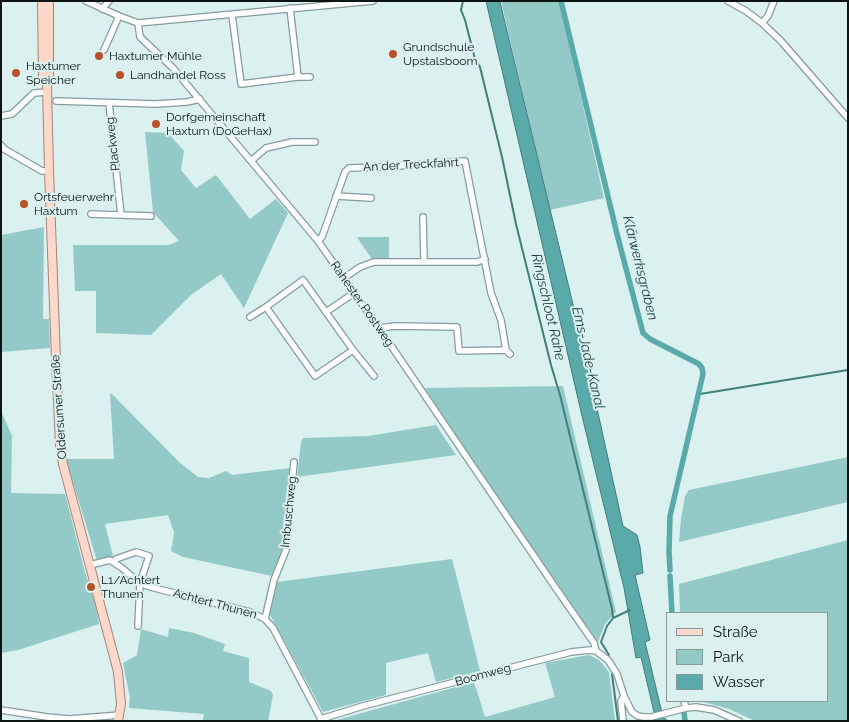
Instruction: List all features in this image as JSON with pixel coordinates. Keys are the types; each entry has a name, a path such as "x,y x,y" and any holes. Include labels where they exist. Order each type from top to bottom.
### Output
{"main road":[{"name":"Oldersumer Straße","path":"42,1 43,76 47,89"},
{"name":"Oldersumer Straße","path":"49,1 49,76 47,89 49,171 60,445 63,464 118,672 121,696 119,718"}],"street":[{"path":"86,1 138,23 373,1"},
{"path":"102,9 109,1"},
{"path":"281,1 282,9"},
{"path":"728,1 762,22 848,118"},
{"path":"762,22 768,16 774,1"},
{"path":"290,8 298,77"},
{"path":"232,15 242,84 298,77 310,78"},
{"path":"104,50 119,16"},
{"name":"Rahester Postweg","path":"138,23 140,37 173,68 318,240 594,642 596,651"},
{"path":"1,116 12,114 34,93 47,89"},
{"path":"56,101 156,104 200,100"},
{"name":"Plackweg","path":"109,103 121,215"},
{"path":"841,109 848,105"},
{"path":"251,160 266,148 292,142 315,142"},
{"path":"1,145 42,171 49,171"},
{"name":"An der Treckfahrt","path":"318,240 322,237 344,172 349,168 384,168 464,161 485,259"},
{"path":"336,196 371,198"},
{"path":"91,214 151,216"},
{"path":"423,217 424,261"},
{"path":"344,278 360,267 374,262 477,262 485,259 491,293 501,320 508,352 459,352 457,327 395,326 379,328"},
{"path":"250,318 304,280 352,350 374,376"},
{"path":"326,312 354,293"},
{"path":"266,307 315,376 352,350"},
{"name":"Imbuschweg","path":"265,619 274,580 286,550 294,462"},
{"path":"90,565 106,560 114,562 116,558 136,552 149,556 140,583 138,626"},
{"name":"Achtert Thunen","path":"114,562 137,582 250,612 265,619 273,628 320,720"},
{"path":"596,651 608,660 617,674 624,696 632,712 638,718 696,707 714,710 739,721"},
{"name":"Boomweg","path":"320,720 363,706 571,652 596,651"},
{"path":"624,696 621,701 624,721"},
{"path":"684,702 686,708"},
{"path":"1,710 69,719 119,718"}],"green space":[{"path":"501,1 559,1 604,198 550,210"},
{"path":"145,132 168,133 184,151 181,170 196,188 216,175 250,219 276,199 288,213 244,308 221,274 191,295 151,335 96,333 96,291 75,291 73,245 169,245 179,241 153,212"},
{"path":"44,227 43,319 49,319 50,348 1,352 1,235"},
{"path":"357,237 389,237 389,260 373,261"},
{"path":"563,386 616,612 605,624 598,642 447,423 425,388"},
{"path":"111,393 179,462 198,477 209,478 226,471 232,475 290,468 285,512 285,546 272,576 183,557 171,551 174,532 168,515 105,524 113,556 97,561 66,459 114,459"},
{"path":"1,411 12,436 11,493 65,494 85,572 96,606 99,624 18,650 1,653"},
{"path":"436,425 456,455 297,477 303,438 368,436"},
{"path":"848,457 848,502 679,542 685,496 689,490"},
{"path":"848,540 848,721 755,721 729,709 704,702 829,702 829,612 680,612 679,584"},
{"path":"452,559 480,671 436,682 428,653 386,663 386,695 323,712 268,611 277,582"},
{"path":"169,628 194,633 225,644 223,651 249,658 249,682 271,691 273,695 268,721 203,721 204,714 129,708 130,698 123,663 137,655 141,629 168,637"},
{"path":"589,655 599,660 609,672 615,721 333,721 474,682 485,717 555,697 545,663"}],"water":[{"path":"486,1 500,2 585,354 623,526 637,535 643,573 635,575 650,640 645,642 663,717 668,721 654,721 654,712 641,657 636,658 624,588 582,416"}],"waterway":[{"name":"Ringschloot Rahe","path":"463,1 461,10 475,59 480,67 516,224 560,395 613,618"},
{"name":"Klärwerksgraben","path":"561,1 643,333 650,339 699,364 702,368 703,374 670,516 670,570"},
{"path":"700,394 848,370"},
{"name":"Klärwerksgraben","path":"670,576 672,612"},
{"path":"609,655 601,642 607,626 613,618 630,610"},
{"path":"612,674 618,721"},
{"name":"Klärwerksgraben","path":"684,712 685,721"}],"place":[{"name":"Grundschule Upstalsboom","path":"393,54"},
{"name":"Haxtumer Mühle","path":"99,56"},
{"name":"Haxtumer Speicher","path":"16,73"},
{"name":"Landhandel Ross","path":"120,75"},
{"name":"Dorfgemeinschaft Haxtum (DoGeHax)","path":"156,124"},
{"name":"Ortsfeuerwehr Haxtum","path":"24,204"},
{"name":"L1/Achtert Thunen","path":"91,587"}],"water label":[{"name":"Ems-Jade-Kanal","path":"588,358"}]}
